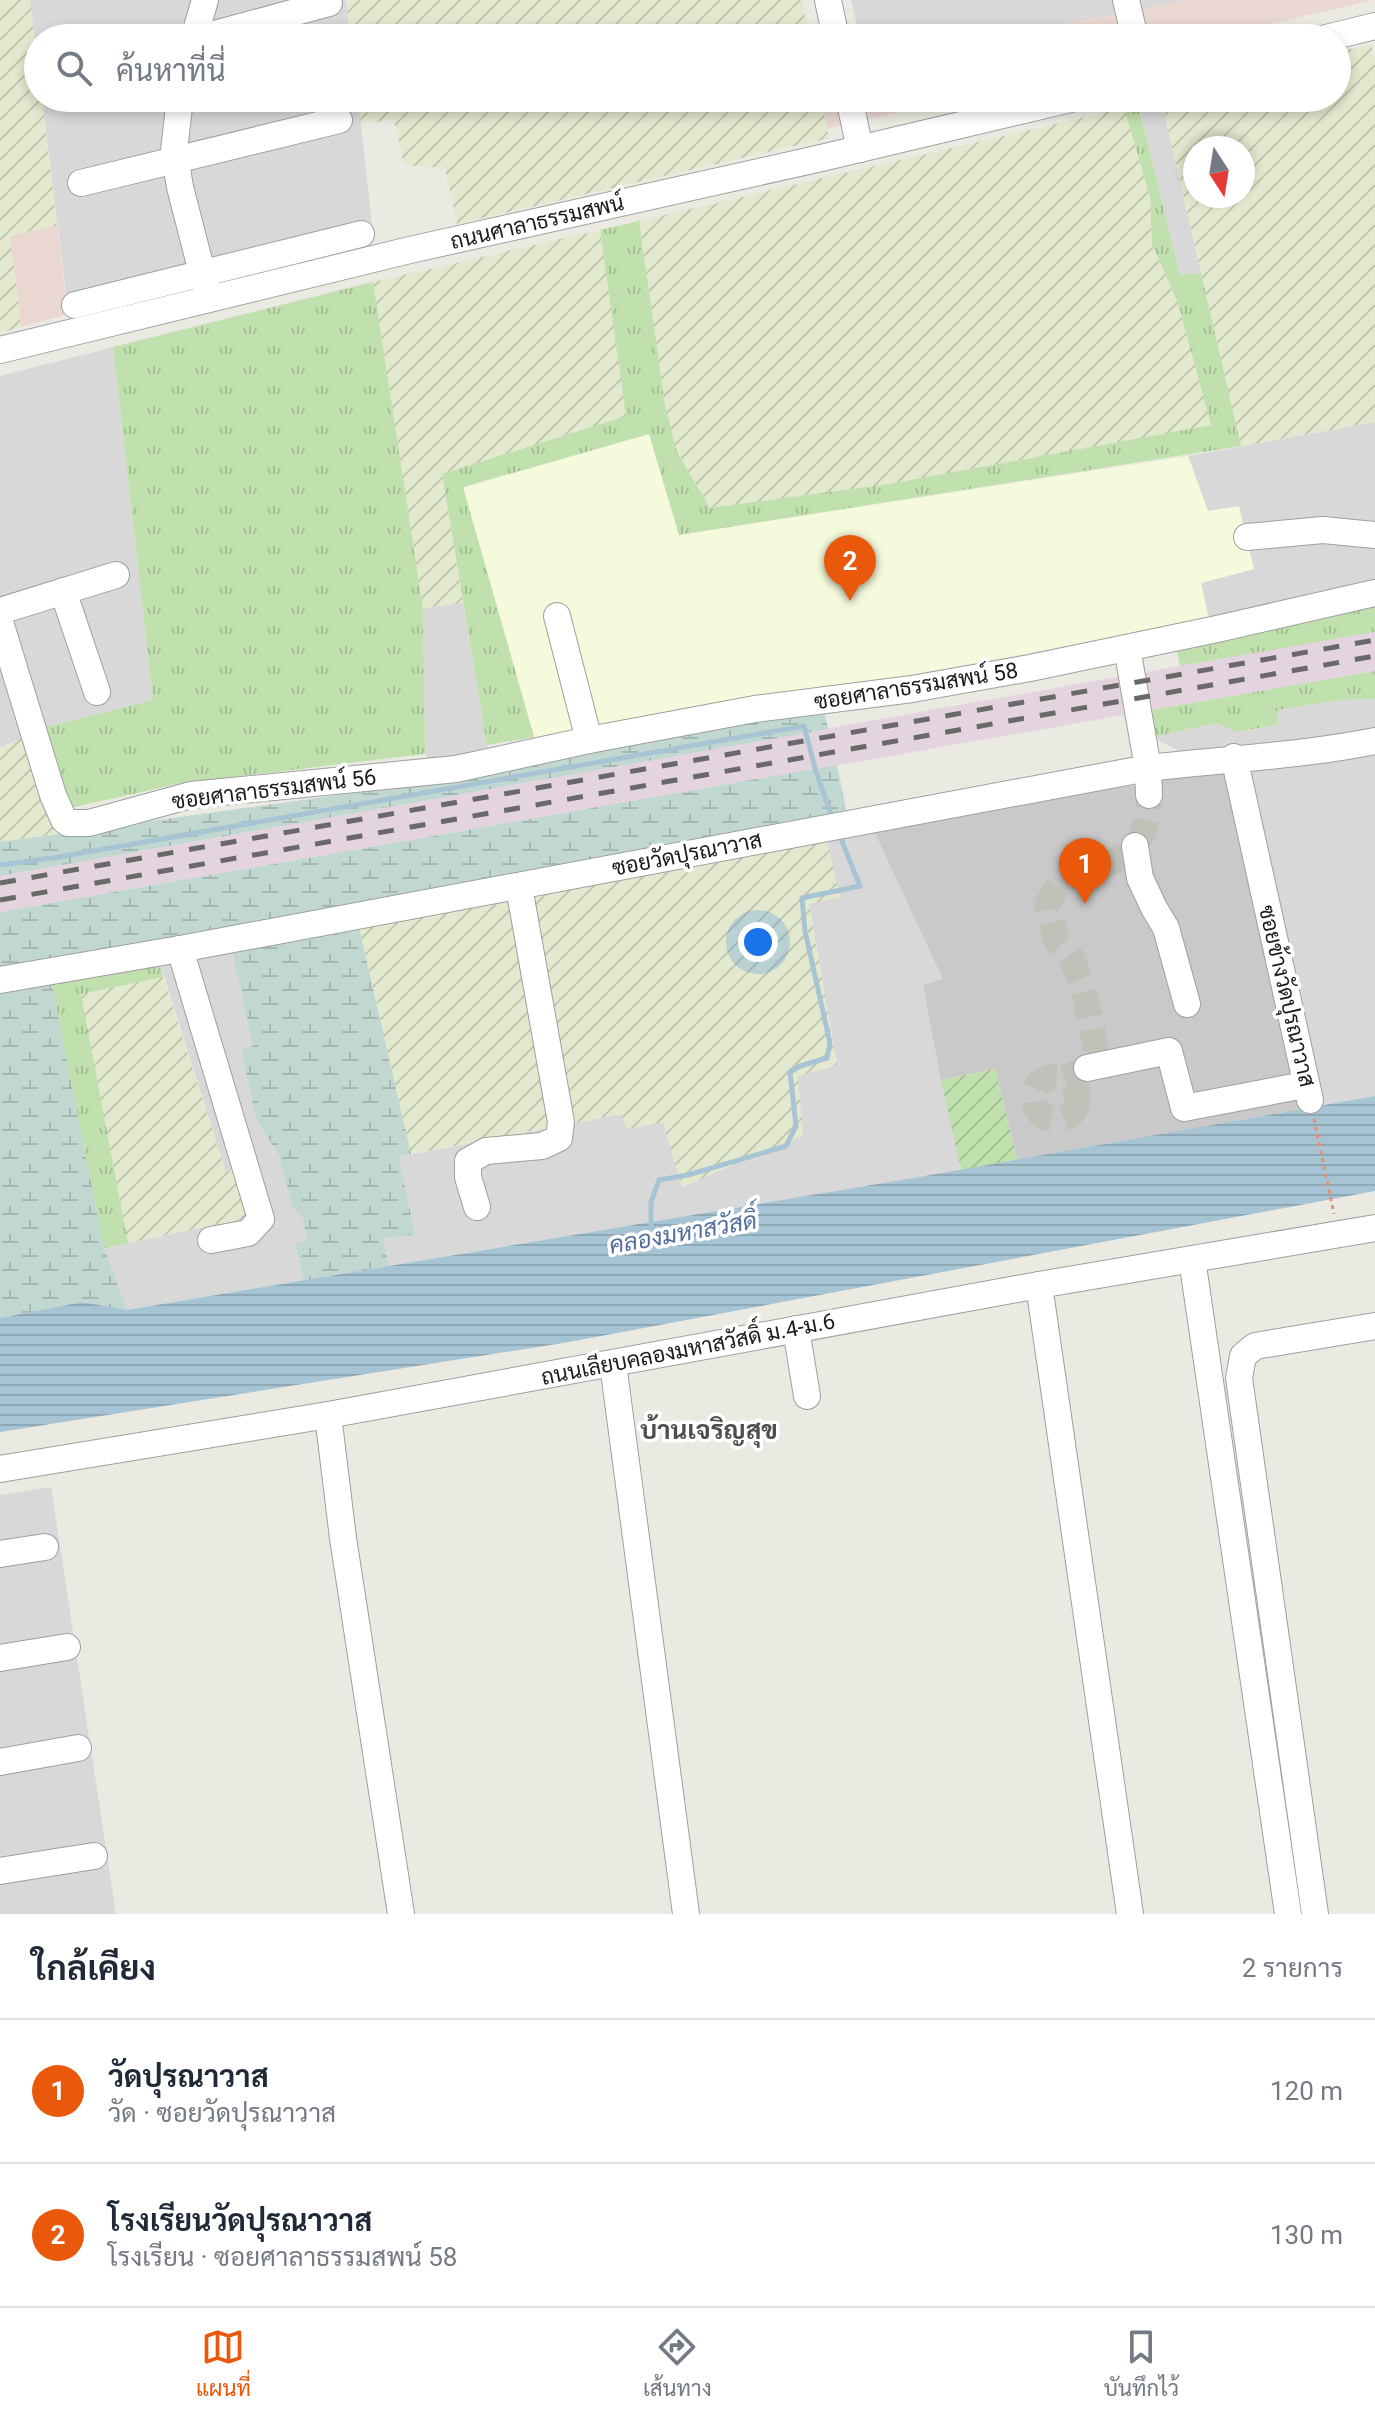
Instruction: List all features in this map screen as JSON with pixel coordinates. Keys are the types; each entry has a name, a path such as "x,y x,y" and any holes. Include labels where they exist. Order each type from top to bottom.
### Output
{"street":[{"path":"198,24 205,0"},
{"path":"828,0 833,24"},
{"path":"1126,0 1132,24"},
{"path":"252,24 329,3"},
{"path":"1351,32 1375,26"},
{"path":"178,112 176,161 209,299"},
{"path":"852,112 860,149"},
{"name":"ถนนศาลาธรรมสพน์","path":"0,350 410,250 1016,112"},
{"path":"81,183 339,120"},
{"path":"75,305 361,234"},
{"path":"1247,537 1323,530 1375,535"},
{"path":"0,611 116,575"},
{"path":"63,591 97,692"},
{"name":"ซอยศาลาธรรมสพน์ 58","path":"456,769 755,709 912,689 1127,648 1375,593"},
{"path":"557,616 589,740"},
{"name":"ซอยศาลาธรรมสพน์ 56","path":"0,622 53,795 68,823 89,823 191,795 456,769"},
{"path":"1127,648 1148,768 1149,795"},
{"name":"ซอยวัดปุรณาวาส","path":"0,980 519,887 1148,768 1234,757 1328,751 1375,741"},
{"name":"ซอยข้างวัดปุรณาวาส","path":"1234,757 1302,1093"},
{"path":"1135,846 1140,878 1166,928 1187,1004"},
{"path":"477,1207 468,1177 468,1161 486,1151 542,1146 559,1138 561,1122 519,887"},
{"path":"180,949 261,1219 248,1233 211,1240"},
{"path":"1087,1068 1169,1051 1184,1108 1302,1093"},
{"name":"ถนนเลียบคลองมหาสวัสดิ์ ม.4-ม.6","path":"0,1469 613,1364 1192,1259 1337,1228 1375,1228"},
{"path":"1192,1259 1288,1914"},
{"path":"1039,1285 1130,1914"},
{"path":"1315,1914 1239,1378 1243,1356 1255,1346 1375,1326"},
{"path":"796,1329 807,1396"},
{"path":"613,1364 686,1914"},
{"path":"328,1415 343,1538 401,1914"},
{"path":"0,1554 45,1547"},
{"path":"0,1658 67,1647"},
{"path":"0,1762 78,1748"},
{"path":"0,1871 94,1856"}],"path":[{"name":"ซอยข้างวัดปุรณาวาส","path":"1302,1093 1337,1228"}],"shaded area":[{"path":"0,0 30,0 33,24 24,24 24,112 44,112 57,225 10,236 21,327 0,333"},
{"path":"30,0 346,0 349,24 33,24"},
{"path":"346,0 802,0 806,24 349,24"},
{"path":"851,0 1183,0 1060,24 857,24"},
{"path":"1183,0 1373,0 1271,24 1060,24"},
{"path":"1371,44 1375,60 1375,422 1241,446 1186,208 1255,208 1255,136 1183,136 1183,194 1164,112 1351,112 1351,49"},
{"path":"44,112 360,112 374,242 69,318"},
{"path":"360,112 824,112 829,138 457,224 445,168 404,165 394,120 361,123"},
{"path":"824,112 899,112 827,129"},
{"path":"1107,112 1125,112 1150,197 1152,244 1178,303 1212,425 889,484 710,508 677,452 665,405 639,221"},
{"path":"1140,112 1164,112 1183,195 1183,208 1186,208 1201,273 1180,275"},
{"path":"57,225 68,314 21,327 10,236"},
{"path":"600,230 627,416 442,474 463,603 423,608 373,282"},
{"path":"113,347 153,701 46,727 0,748 0,376"},
{"path":"1375,422 1375,585 1209,620 1201,583 1254,569 1208,511 1188,456"},
{"path":"649,434 679,535 1188,456 1208,511 1239,506 1254,569 1201,583 1209,620 848,686 534,737 463,488"},
{"path":"463,603 492,771 440,781 425,754 423,608"},
{"path":"1375,631 1375,671 0,912 0,876"},
{"path":"1375,699 1375,1096 1319,1106 1188,756 1152,737 1217,723 1235,732 1277,725 1276,710 1340,700"},
{"path":"25,736 56,834 0,842 0,748"},
{"path":"1230,769 1307,1108 1017,1160 995,1069 941,1080 923,985 943,979 873,829"},
{"path":"873,829 944,979 923,986 961,1170 389,1266 383,1238 415,1235 399,1157 622,1114 627,1129 663,1122 682,1186 798,1075 837,1065 809,903 826,838"},
{"path":"826,838 840,897 809,904 837,1065 798,1076 803,1135 682,1187 663,1122 627,1129 621,1114 411,1154 358,923"},
{"path":"231,947 253,1046 241,1050 256,1119 279,1156 292,1206 303,1219 307,1241 295,1244 303,1281 127,1310 104,1248 249,1218 239,1169 226,1172 159,960"},
{"path":"163,977 226,1172 239,1169 249,1218 128,1243 80,993"},
{"path":"51,1487 116,1914 0,1914 0,1495"}],"green space":[{"path":"1125,112 1140,112 1180,275 1201,273 1241,446 679,535 649,434 463,487 534,737 487,745 442,474 626,416 600,230 639,221 665,405 677,452 710,508 889,484 1211,425 1178,303 1152,244 1150,197"},
{"path":"373,282 423,608 425,754 182,783 70,808 46,727 153,700 113,347"},
{"path":"1375,606 1375,632 1180,666 1176,645"},
{"path":"1375,671 1375,699 1340,700 1277,710 1277,725 1235,732 1217,723 1152,737 1139,712"},
{"path":"824,710 828,729 0,876 0,842 440,781"},
{"path":"837,765 847,814 0,971 0,912"},
{"path":"358,923 411,1154 399,1157 415,1235 383,1238 389,1266 303,1281 295,1243 307,1241 303,1219 292,1206 279,1156 256,1119 241,1049 253,1046 231,947"},
{"path":"159,960 163,977 81,994 128,1243 104,1248 51,980"},
{"path":"51,979 104,1248 127,1310 82,1302 0,1318 0,989"},
{"path":"995,1069 1017,1160 961,1170 941,1080"}],"water":[{"name":"คลองมหาสวัสดิ์","path":"1375,1096 1375,1191 569,1342 0,1432 0,1318 82,1302 127,1310 919,1177"}],"waterway":[{"path":"0,865 804,726 832,817"},
{"name":"คลองมหาสวัสดิ์","path":"651,1226 651,1202 659,1180 688,1175 786,1146 796,1126 790,1072 827,1058 830,1043 805,931 802,898 860,886 839,834"}],"tunnel":[{"path":"1065,1078 1087,1068 1096,1048 1083,985 1071,957 1057,942 1047,905 1058,886 1067,878 1121,858 1130,851 1146,822 1149,795"},
{"path":"1056,1076 1072,1082 1078,1098 1072,1114 1056,1120 1040,1114 1034,1098 1040,1082 1056,1076"}],"railway":[{"path":"0,883 1375,640"},
{"path":"0,900 1375,656"}],"place":[{"name":"โรงเรียนวัดปุรณาวาส","path":"850,601"},
{"name":"วัดปุรณาวาส","path":"1085,904"}],"district":[{"name":"บ้านเจริญสุข","path":"709,1430"}]}
